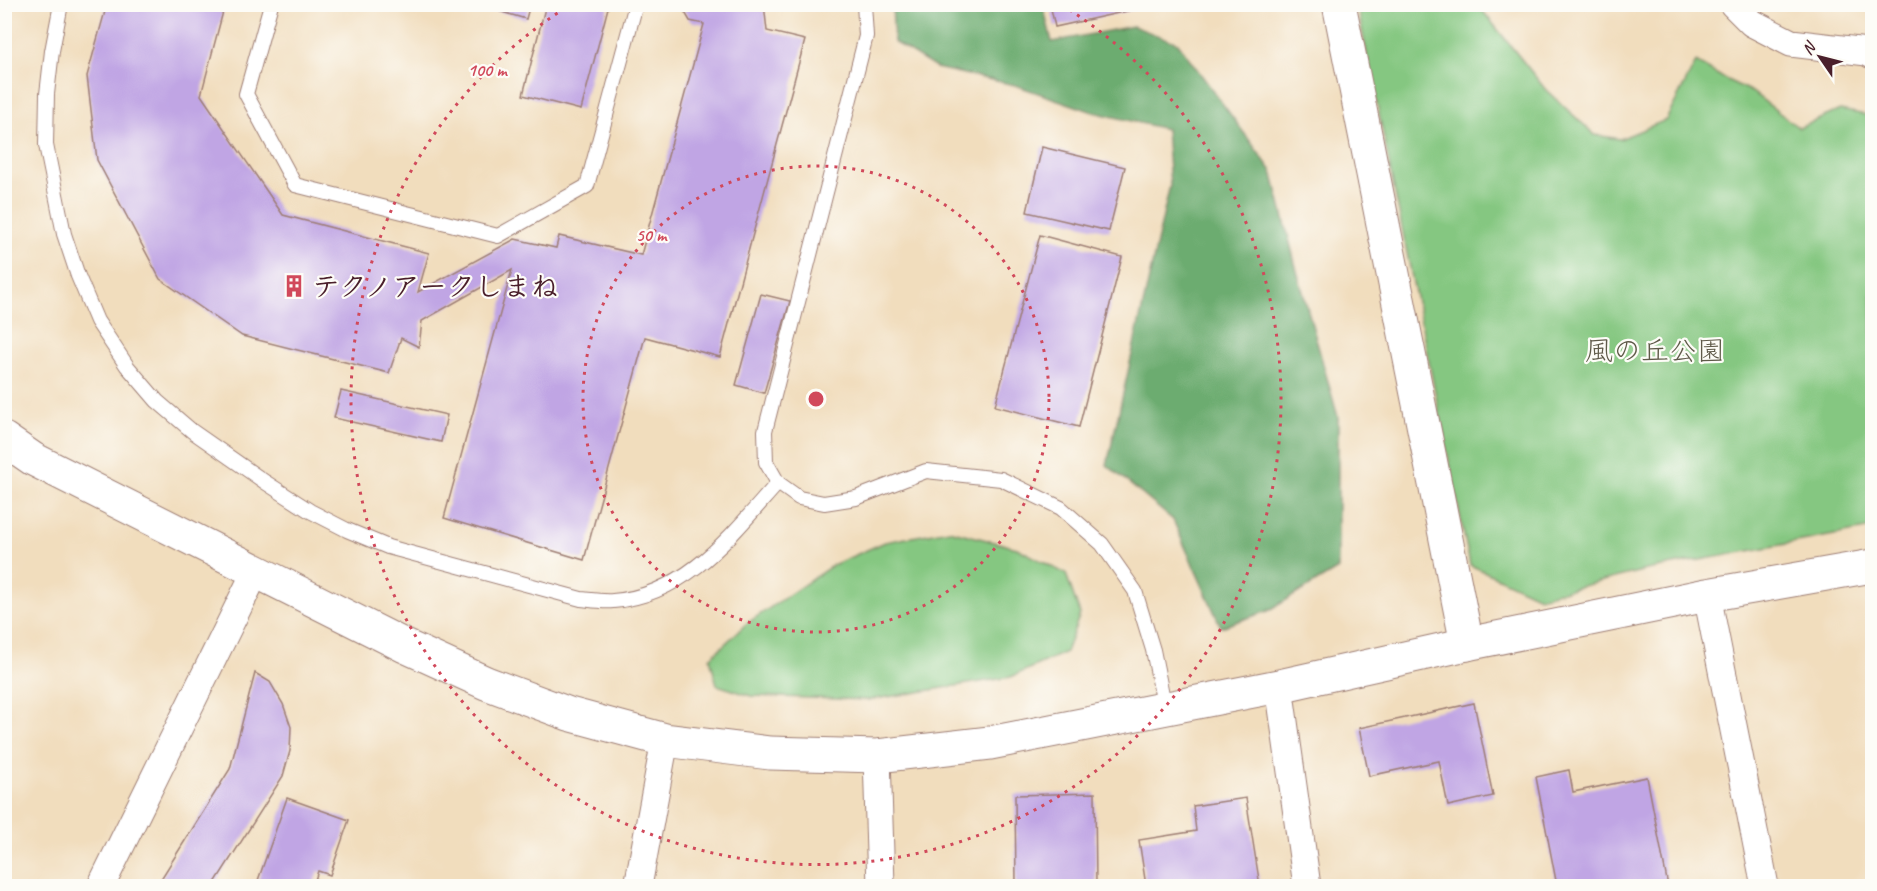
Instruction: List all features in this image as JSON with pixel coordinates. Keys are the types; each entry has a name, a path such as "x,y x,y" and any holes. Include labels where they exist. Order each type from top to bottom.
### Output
{"street":[{"path":"1339,4 1467,644"},
{"path":"1733,4 1752,23 1791,43 1867,52 1872,55"},
{"path":"4,439 33,459 405,646 486,683 569,714 665,740 770,753 877,756 990,743 1279,686 1467,644 1707,595 1872,566"},
{"path":"101,886 256,570"},
{"path":"1707,595 1766,886"},
{"path":"1279,686 1307,886"},
{"path":"638,886 665,740"},
{"path":"877,756 881,886"}],"lane":[{"path":"61,4 48,84 46,145 64,234 78,276 97,321 127,366 157,401 192,431 265,482 310,511 388,547 581,599 611,601 639,597 667,586 692,572 714,554 778,483"},
{"path":"271,4 246,94 295,185 498,236 587,186 636,4"},
{"path":"864,4 866,36 765,431 766,462 778,483 799,498 824,502 856,498 926,471 1001,479 1061,508 1102,544 1135,591 1153,650 1165,709"}],"green space":[{"path":"892,5 1043,5 1052,42 1133,26 1178,43 1272,171 1338,417 1338,569 1268,611 1221,627 1173,520 1107,465 1170,185 1166,129 1093,112 1015,85 936,68 894,42"},
{"name":"風の丘公園","path":"1357,5 1478,5 1546,90 1595,135 1620,139 1666,120 1696,62 1752,92 1799,128 1840,110 1872,116 1872,528 1646,570 1539,597 1470,565"},
{"path":"949,530 1017,548 1066,574 1080,614 1066,652 1011,677 869,700 751,696 717,685 710,658 746,624 833,565 885,542"}],"building":[{"name":"テクノアークしまね","path":"107,4 225,4 201,95 283,215 429,253 418,292 515,239 556,248 559,236 641,255 704,24 690,21 680,4 764,4 767,31 805,40 720,357 645,337 584,560 444,518 512,270 422,321 419,347 401,338 389,373 242,336 160,279 97,160 87,76"},
{"path":"474,4 530,4 526,19"},
{"path":"546,4 609,4 581,110 523,95"},
{"path":"1050,4 1146,4 1146,7 1055,27"},
{"path":"1042,147 1125,167 1109,231 1027,212"},
{"path":"1040,235 1122,257 1079,427 995,406"},
{"path":"761,294 790,301 764,393 736,385"},
{"path":"341,391 447,415 441,442 334,418"},
{"path":"255,673 270,682 283,704 291,727 290,751 283,776 213,886 165,886 159,882 230,769"},
{"path":"1474,703 1493,796 1448,806 1439,761 1369,776 1359,728"},
{"path":"1569,770 1573,792 1647,777 1668,886 1557,886 1536,777"},
{"path":"1095,793 1096,886 1016,886 1015,795"},
{"path":"287,798 349,820 330,875 318,871 313,886 256,886"},
{"path":"1246,798 1260,886 1146,886 1139,840 1196,831 1193,806"}],"place":[{"name":"テクノアークしまね","path":"294,286"}]}
